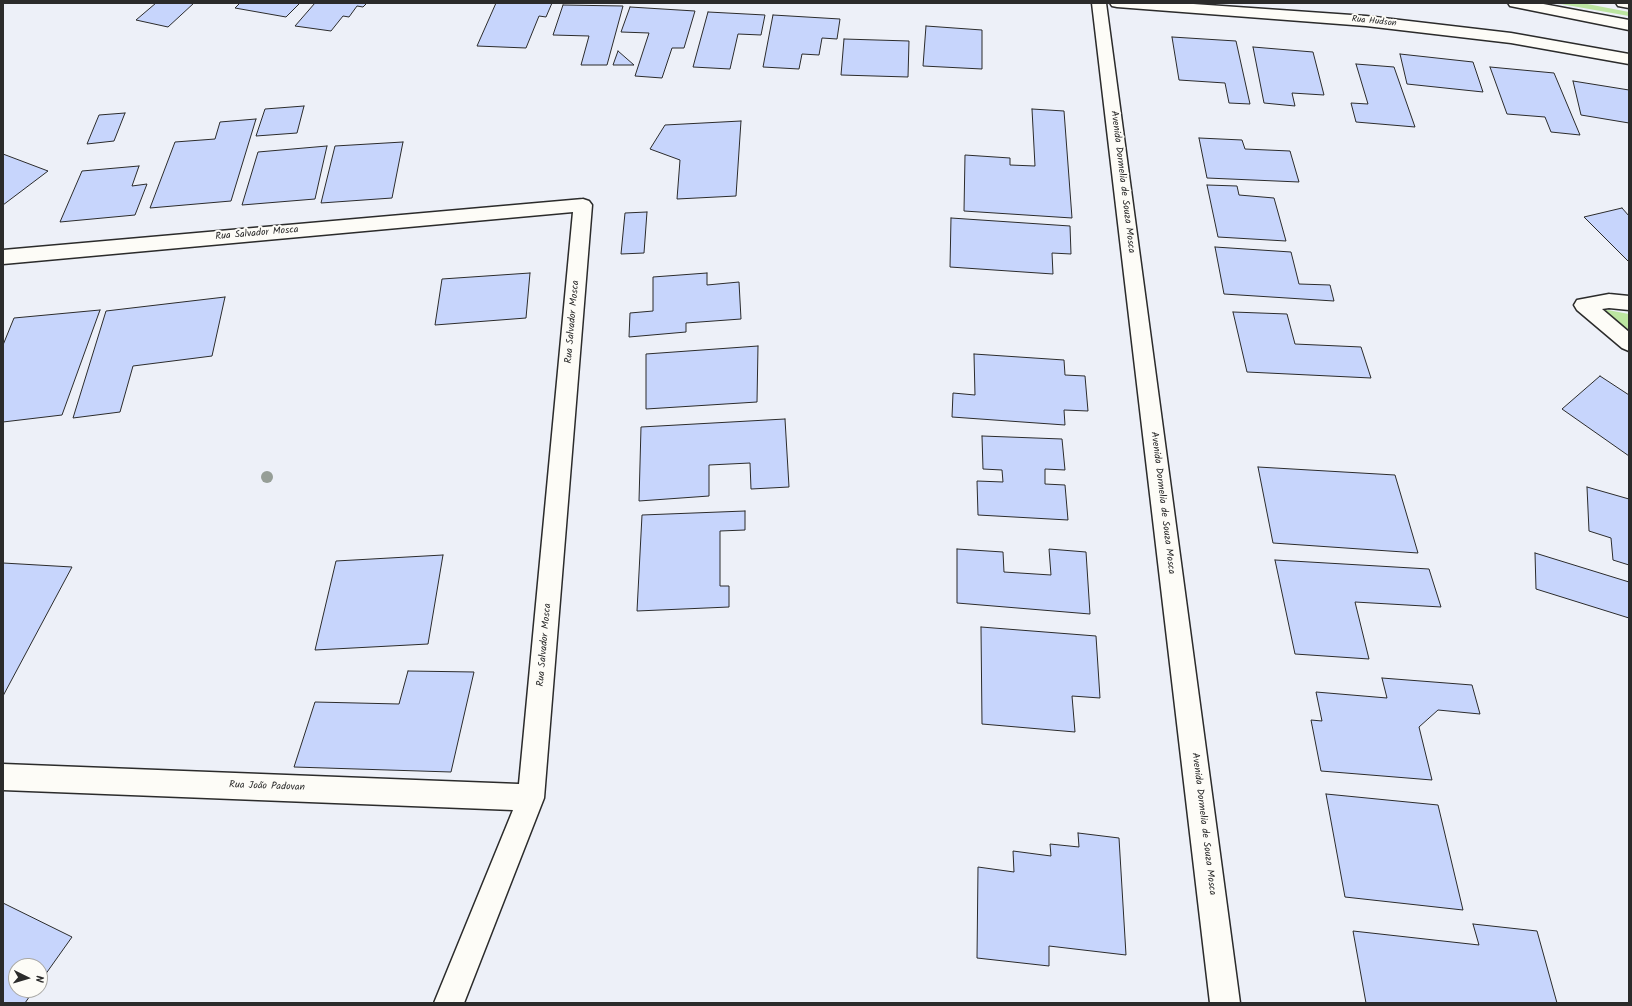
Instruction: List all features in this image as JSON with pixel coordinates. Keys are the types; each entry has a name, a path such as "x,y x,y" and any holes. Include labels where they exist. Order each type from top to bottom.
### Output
{"street":[{"name":"Avenida Dormelia de Souza Mosca","path":"1099,3 1225,1003"},
{"name":"Rua Hudson","path":"1117,3 1366,21 1511,38 1629,58"},
{"path":"1514,3 1629,25"},
{"path":"1623,3 1629,4"},
{"name":"Rua Salvador Mosca","path":"3,257 583,205 531,798 449,1003"},
{"path":"1629,303 1609,301 1584,305 1629,343"},
{"name":"Rua João Padovan","path":"3,777 531,798"}],"green space":[{"path":"1555,3 1582,3 1629,12 1629,16"},
{"path":"1597,308 1629,314 1629,332"}],"building":[{"path":"156,3 194,3 168,27 136,20"},
{"path":"240,3 300,3 286,17 235,8"},
{"path":"315,3 367,3 363,7 357,6 349,17 343,16 331,31 295,26"},
{"path":"496,3 552,3 546,17 539,16 526,48 477,46"},
{"path":"563,5 623,6 607,65 581,65 589,36 553,35"},
{"path":"630,7 695,11 684,48 672,48 662,78 635,76 649,33 621,32"},
{"path":"708,12 765,15 761,35 738,34 730,69 693,67"},
{"path":"773,15 840,19 837,39 822,38 819,55 802,54 799,69 763,67"},
{"path":"926,26 982,30 982,69 923,66"},
{"path":"1172,37 1236,41 1250,104 1229,103 1225,83 1179,80"},
{"path":"844,39 909,41 908,77 841,75"},
{"path":"1253,47 1313,52 1324,95 1292,93 1295,106 1264,103"},
{"path":"618,51 634,65 613,65"},
{"path":"1400,54 1473,62 1483,92 1407,84"},
{"path":"1356,64 1394,67 1415,127 1356,122 1351,103 1368,104"},
{"path":"1490,67 1554,73 1580,135 1551,132 1545,117 1507,114"},
{"path":"1573,81 1629,90 1629,123 1581,115"},
{"path":"304,106 297,133 256,136 265,109"},
{"path":"1032,109 1064,111 1072,218 964,211 965,155 1010,158 1010,165 1035,166"},
{"path":"125,113 114,141 87,144 99,115"},
{"path":"256,119 231,201 150,208 175,142 215,139 220,122"},
{"path":"741,121 736,196 677,199 680,160 650,149 665,125"},
{"path":"1199,138 1242,140 1245,149 1290,151 1299,182 1207,178"},
{"path":"403,142 392,198 321,203 335,146"},
{"path":"327,146 315,199 242,205 258,152"},
{"path":"3,154 48,171 3,205"},
{"path":"139,166 132,186 147,184 135,215 60,222 82,171"},
{"path":"1207,185 1237,186 1239,195 1274,198 1286,241 1218,237"},
{"path":"1622,208 1629,216 1629,262 1584,217"},
{"path":"647,212 644,253 621,254 625,213"},
{"path":"951,218 1070,226 1071,254 1052,253 1053,274 950,267"},
{"path":"1215,247 1291,252 1299,284 1330,285 1334,301 1224,294"},
{"path":"530,273 526,318 435,325 442,279"},
{"path":"707,273 707,285 739,282 741,319 686,323 686,332 629,337 630,313 653,311 653,277"},
{"path":"225,297 212,356 133,366 120,412 73,418 106,311"},
{"path":"100,310 62,415 3,422 3,345 14,318"},
{"path":"1233,312 1287,314 1295,344 1361,347 1371,378 1247,372"},
{"path":"758,346 757,402 646,409 646,354"},
{"path":"974,354 1064,360 1065,375 1085,376 1088,411 1064,410 1065,425 952,417 953,393 975,395"},
{"path":"1600,376 1629,395 1629,456 1562,409"},
{"path":"785,419 789,487 751,489 750,463 709,465 709,496 639,501 641,427"},
{"path":"982,436 1062,439 1065,470 1045,469 1045,484 1065,485 1068,520 978,515 977,481 1003,482 1002,470 983,469"},
{"path":"1258,467 1395,475 1418,553 1273,543"},
{"path":"1587,487 1629,499 1629,565 1613,560 1611,538 1589,531"},
{"path":"745,511 745,530 720,531 720,586 729,586 729,607 637,611 642,515"},
{"path":"957,549 1003,552 1004,572 1051,575 1049,549 1086,552 1090,614 957,603"},
{"path":"1535,553 1629,582 1629,618 1536,589"},
{"path":"443,555 428,644 315,650 336,561"},
{"path":"1275,560 1429,569 1441,607 1355,602 1369,659 1295,654"},
{"path":"3,563 72,567 3,696"},
{"path":"981,627 1096,636 1100,698 1072,696 1075,732 982,724"},
{"path":"408,671 474,672 451,772 294,767 315,702 399,704"},
{"path":"1382,678 1472,685 1480,714 1438,710 1419,727 1432,780 1321,771 1311,720 1322,721 1316,692 1387,698"},
{"path":"1326,794 1438,805 1463,910 1345,897"},
{"path":"1078,833 1119,838 1126,955 1049,946 1049,966 977,958 978,867 1014,872 1013,851 1051,856 1050,844 1079,847"},
{"path":"3,903 72,937 48,971 48,958 8,958 8,998 28,998 25,1003 3,1003"},
{"path":"1473,924 1537,931 1557,1003 1366,1003 1353,931 1479,945"}]}
